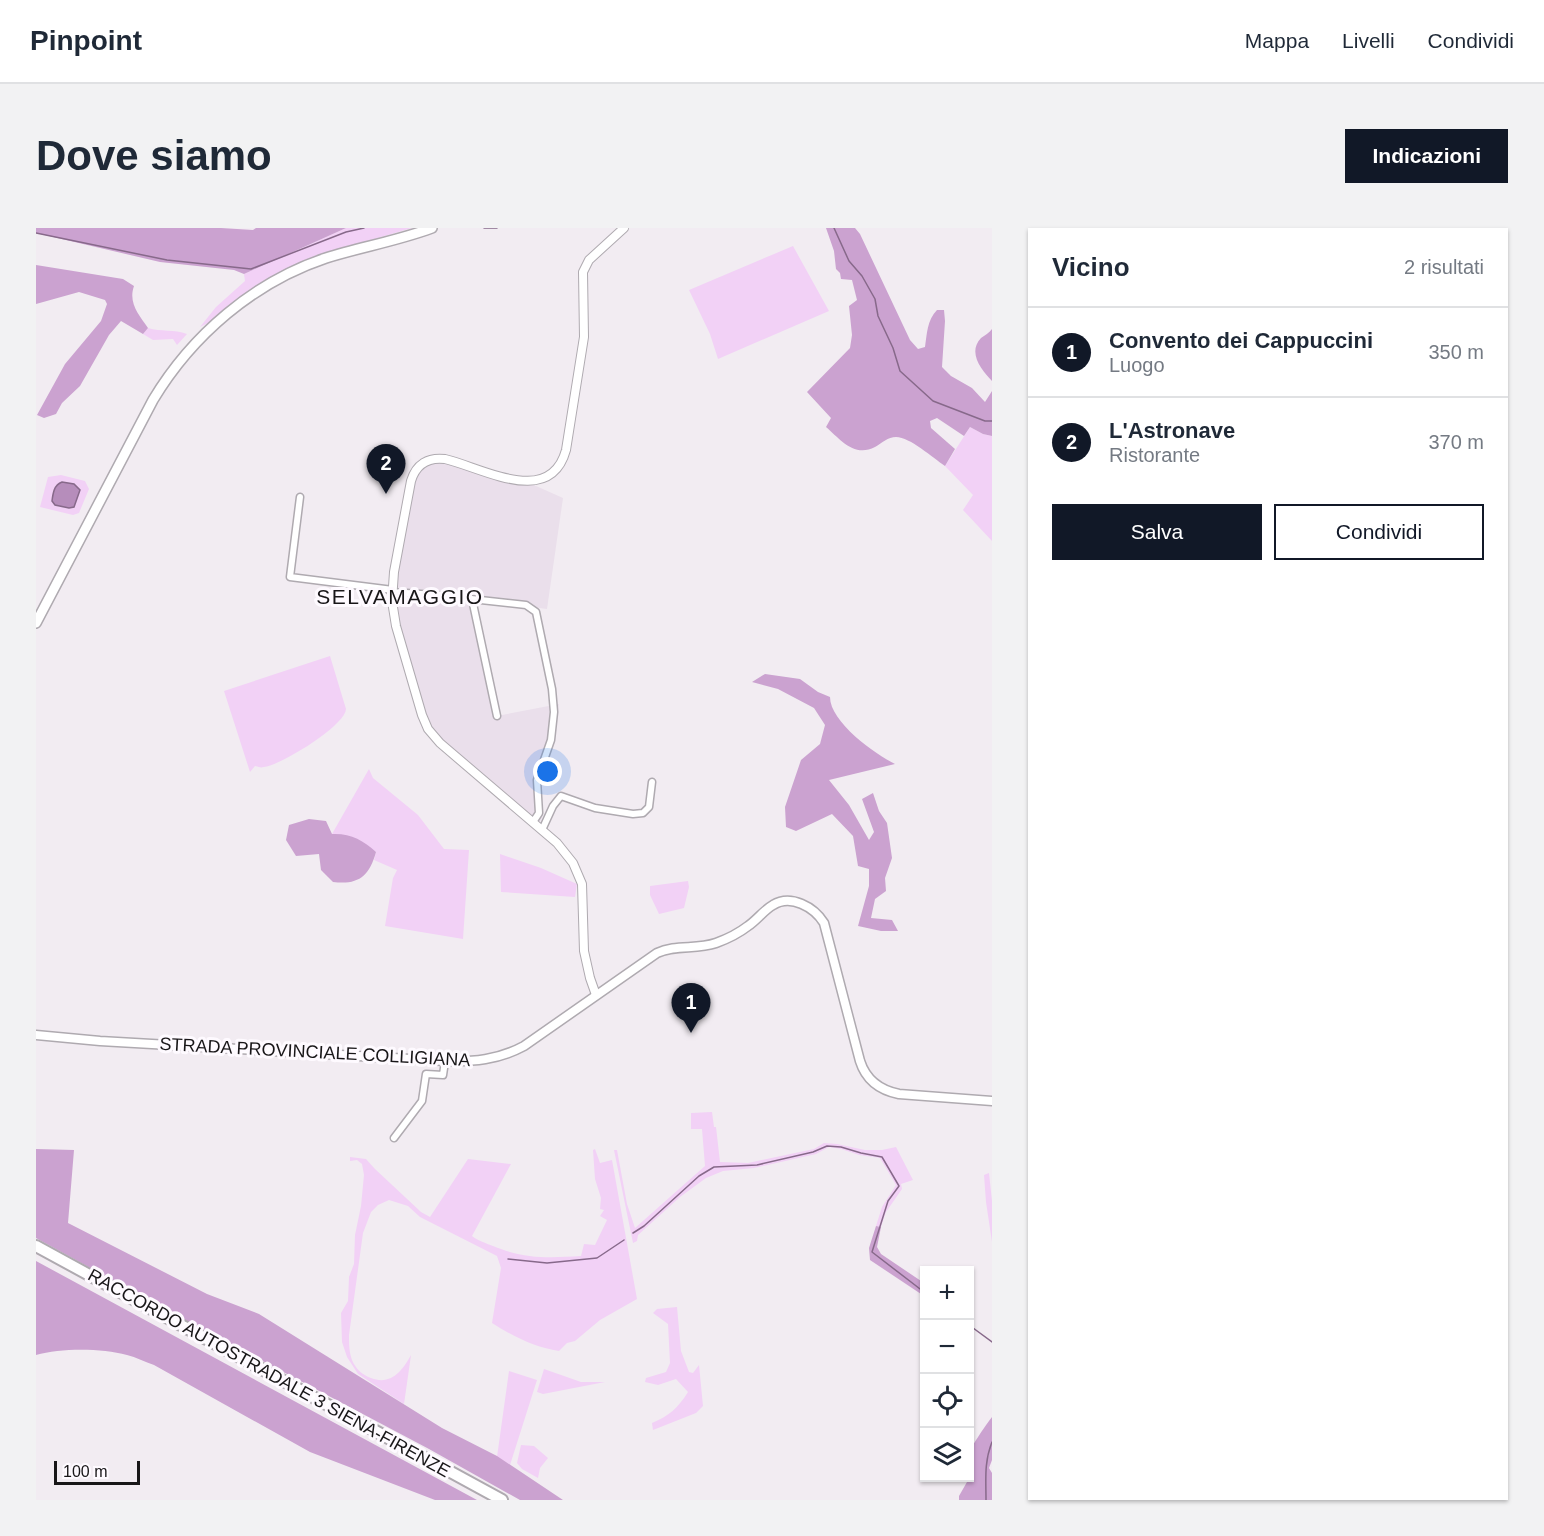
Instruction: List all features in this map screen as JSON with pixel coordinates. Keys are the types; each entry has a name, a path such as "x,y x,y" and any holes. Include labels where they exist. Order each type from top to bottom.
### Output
{"highway":[{"name":"RACCORDO AUTOSTRADALE 3 SIENA-FIRENZE","path":"36,1246 502,1500"},
{"name":"RACCORDO AUTOSTRADALE 3 SIENA-FIRENZE","path":"36,1253 489,1500"}],"main road":[{"path":"36,623 153,400 178,363 204,333 249,297 299,268 338,254 432,228"},
{"name":"STRADA PROVINCIALE COLLIGIANA","path":"36,1035 100,1041 446,1061 486,1060 514,1051 531,1041 657,953 671,948 703,947 717,943 747,927 774,904 786,901 797,902 817,914 827,930 860,1061 871,1081 882,1089 898,1094 992,1101"}],"street":[{"path":"596,995 585,957 581,879 566,852 448,750 428,729 420,711 396,626 393,591 411,481 414,471 420,464 433,458 442,458 527,482 547,477 560,465 568,441 584,337 583,272 593,257 624,228"},
{"path":"300,497 290,577 526,605 533,609 537,615 552,689 554,712 551,740 537,780 539,812 532,822"},
{"path":"472,599 497,716"},
{"path":"542,830 553,806 561,796 595,808 633,814 645,813 650,804 652,782"},
{"path":"394,1138 422,1101 426,1074 443,1075 446,1061"}],"shaded area":[{"path":"36,228 253,230 256,228 346,228 244,274 234,270 160,262 36,233"},
{"path":"346,228 412,228 326,253 256,289 200,327 216,307 245,281 244,274"},
{"path":"826,228 855,228 860,234 910,340 918,349 925,347 931,318 937,310 944,310 942,367 951,376 972,388 985,402 992,391 992,436 970,427 964,436 937,418 930,421 931,428 955,449 945,466 902,438 890,438 875,447 860,450 842,442 826,427 831,418 807,392 850,348 852,335 849,306 857,300 852,280 841,279 836,269 834,251"},
{"path":"793,246 829,311 718,359 710,334 689,290"},
{"path":"36,265 123,279 134,286 133,303 148,328 143,334 121,321 109,335 80,386 62,403 56,414 44,418 37,415 65,364 101,321 107,304 105,300 79,292 36,304"},
{"path":"148,328 187,334 177,345 173,339 153,340 143,334"},
{"path":"992,329 992,381 984,372 975,350 981,338"},
{"path":"970,427 992,436 992,541 963,510 973,495 945,466"},
{"path":"433,458 527,482 563,498 547,609 473,599 497,716 559,704 553,743 541,774 542,817 538,827 430,732 392,601 412,477"},
{"path":"61,475 85,481 89,489 79,513 73,515 40,507 48,477"},
{"path":"62,482 74,484 80,490 74,507 55,505 52,501 53,492"},
{"path":"330,656 346,709 343,716 311,744 272,765 255,766 250,772 224,691"},
{"path":"765,674 800,679 818,692 830,697 837,717 845,727 876,753 895,764 829,780 849,805 869,840 874,832 862,799 873,793 879,811 887,823 892,858 885,878 886,891 875,899 871,918 892,920 898,931 881,931 858,926 869,886 869,869 858,866 853,836 832,814 796,831 786,827 785,807 801,760 820,744 825,725 814,708 778,689 752,682"},
{"path":"369,769 373,778 418,815 444,849 469,850 463,939 385,926 393,878 397,870 374,860 376,852 332,834"},
{"path":"309,819 326,821 332,834 356,838 376,852 370,868 361,878 342,883 333,882 321,870 319,854 296,856 286,840 289,825"},
{"path":"500,854 541,868 577,884 575,897 501,892"},
{"path":"688,881 689,887 684,908 659,914 650,895 650,886"},
{"path":"712,1112 720,1162 748,1163 814,1149 824,1143 865,1150 896,1147 913,1180 901,1184 902,1189 886,1212 881,1227 876,1226 882,1207 896,1185 880,1158 829,1147 816,1154 754,1168 723,1171 706,1178 680,1197 638,1235 637,1241 633,1243 614,1150 617,1150 627,1204 635,1228 705,1166 702,1129 691,1129 691,1113"},
{"path":"36,1149 74,1150 68,1223 207,1294 259,1314 442,1428 497,1456 563,1500 520,1500 36,1238"},
{"path":"595,1149 600,1163 612,1160 637,1299 600,1320 559,1351 533,1344 492,1323 501,1268 497,1256 420,1217 408,1206 389,1200 378,1205 371,1212 363,1233 349,1348 357,1369 378,1380 385,1380 396,1375 411,1355 404,1404 358,1374 347,1357 342,1342 341,1313 348,1301 349,1277 354,1264 355,1235 364,1175 362,1164 357,1160 350,1161 350,1157 366,1159 421,1212 430,1217 468,1159 511,1164 472,1236 482,1242 515,1253 536,1257 558,1257 581,1256 584,1244 595,1245 607,1220 600,1216 604,1210 600,1209 601,1198 595,1179 593,1150"},
{"path":"989,1173 992,1201 992,1242 984,1175"},
{"path":"876,1226 881,1227 877,1247 881,1254 920,1280 920,1293 870,1260 869,1248"},
{"path":"36,1261 477,1500 435,1500 310,1452 154,1365 134,1357 105,1351 81,1350 36,1355"},
{"path":"677,1307 681,1351 689,1372 693,1373 699,1365 703,1406 696,1413 653,1430 652,1423 673,1411 688,1392 676,1379 658,1385 645,1382 646,1378 666,1372 670,1363 668,1324 653,1313 657,1309"},
{"path":"544,1369 581,1382 605,1382 543,1394 537,1392"},
{"path":"509,1371 537,1380 510,1465 497,1457"},
{"path":"992,1417 992,1460 989,1468 992,1473 992,1500 959,1500 967,1482 974,1482 974,1444"},
{"path":"521,1445 534,1446 548,1458 540,1468 538,1478 522,1469 517,1463"}],"waterway":[{"path":"36,233 167,260 251,269 346,232 364,228"},
{"path":"484,228 497,228"},
{"path":"834,228 849,261 862,276 875,299 878,316 893,348 900,371 933,401 985,421 992,421"},
{"path":"633,1233 644,1226 699,1176 714,1167 757,1165 813,1152 827,1146 841,1147 882,1157 899,1186 888,1201 872,1252 920,1289"},
{"path":"508,1259 547,1263 597,1258 624,1240"},
{"path":"974,1329 992,1342"},
{"path":"986,1500 987,1464 992,1442"}],"place":[{"name":"L'Astronave","path":"386,494"},
{"name":"Convento dei Cappuccini","path":"691,1033"}],"district":[{"name":"SELVAMAGGIO","path":"400,596"}]}
